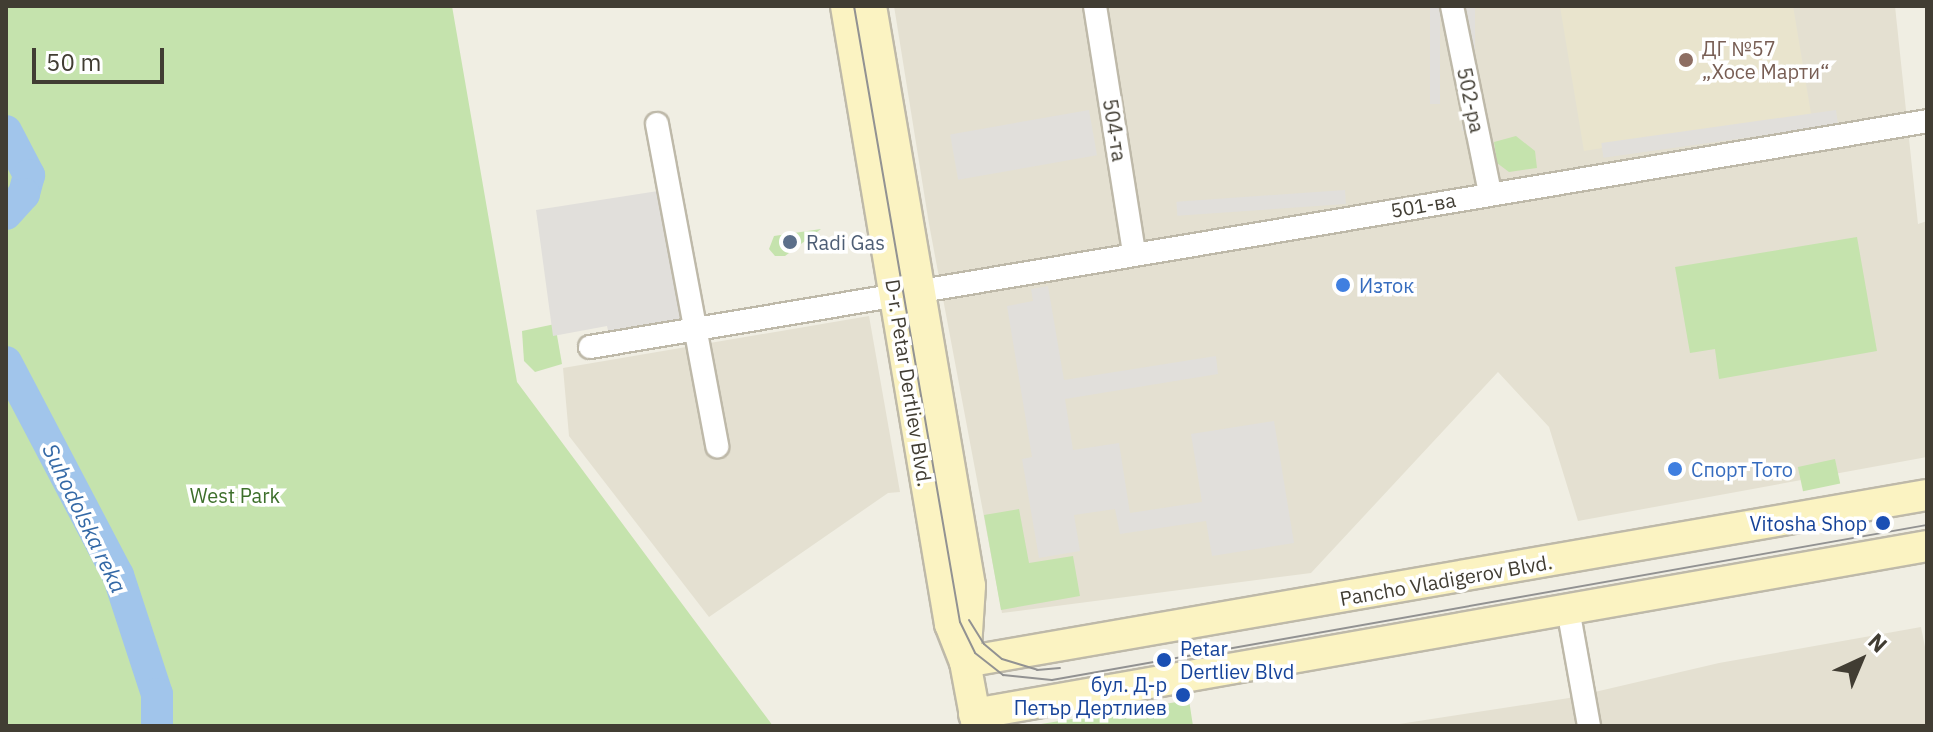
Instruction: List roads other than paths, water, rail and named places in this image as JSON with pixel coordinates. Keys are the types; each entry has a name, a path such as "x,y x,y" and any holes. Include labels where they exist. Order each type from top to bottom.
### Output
{"main road":[{"name":"D-r. Petar Dertliev Blvd.","path":"846,6 970,586 965,662 976,720"},
{"name":"D-r. Petar Dertliev Blvd.","path":"871,6 907,291"},
{"name":"Pancho Vladigerov Blvd.","path":"965,662 1927,495"},
{"path":"976,720 1568,609 1927,546"}],"street":[{"name":"504-та","path":"1095,6 1134,253"},
{"name":"502-ра","path":"1452,6 1490,193"},
{"name":"501-ва","path":"590,347 1927,121"},
{"path":"657,124 717,446"},
{"path":"1568,609 1589,726"}],"waterway":[{"name":"Suhodolska reka","path":"6,131 29,175 24,194 6,214"},
{"name":"Suhodolska reka","path":"6,362 118,575 157,694 157,726"}],"tram line":[{"path":"854,6 960,622 975,653 1003,675 1052,680 1927,525"},
{"path":"969,620 984,644 1002,659 1037,670 1060,668"}],"place":[{"name":"ДГ №57 „Хосе Марти“","path":"1686,60"},
{"name":"Radi Gas","path":"790,242"},
{"name":"Изток","path":"1343,285"},
{"name":"Спорт Тото","path":"1675,469"},
{"name":"Vitosha Shop","path":"1883,523"},
{"name":"Petar Dertliev Blvd","path":"1164,660"},
{"name":"бул. Д-р Петър Дертлиев","path":"1183,695"}],"park label":[{"name":"West Park","path":"235,495"}]}
